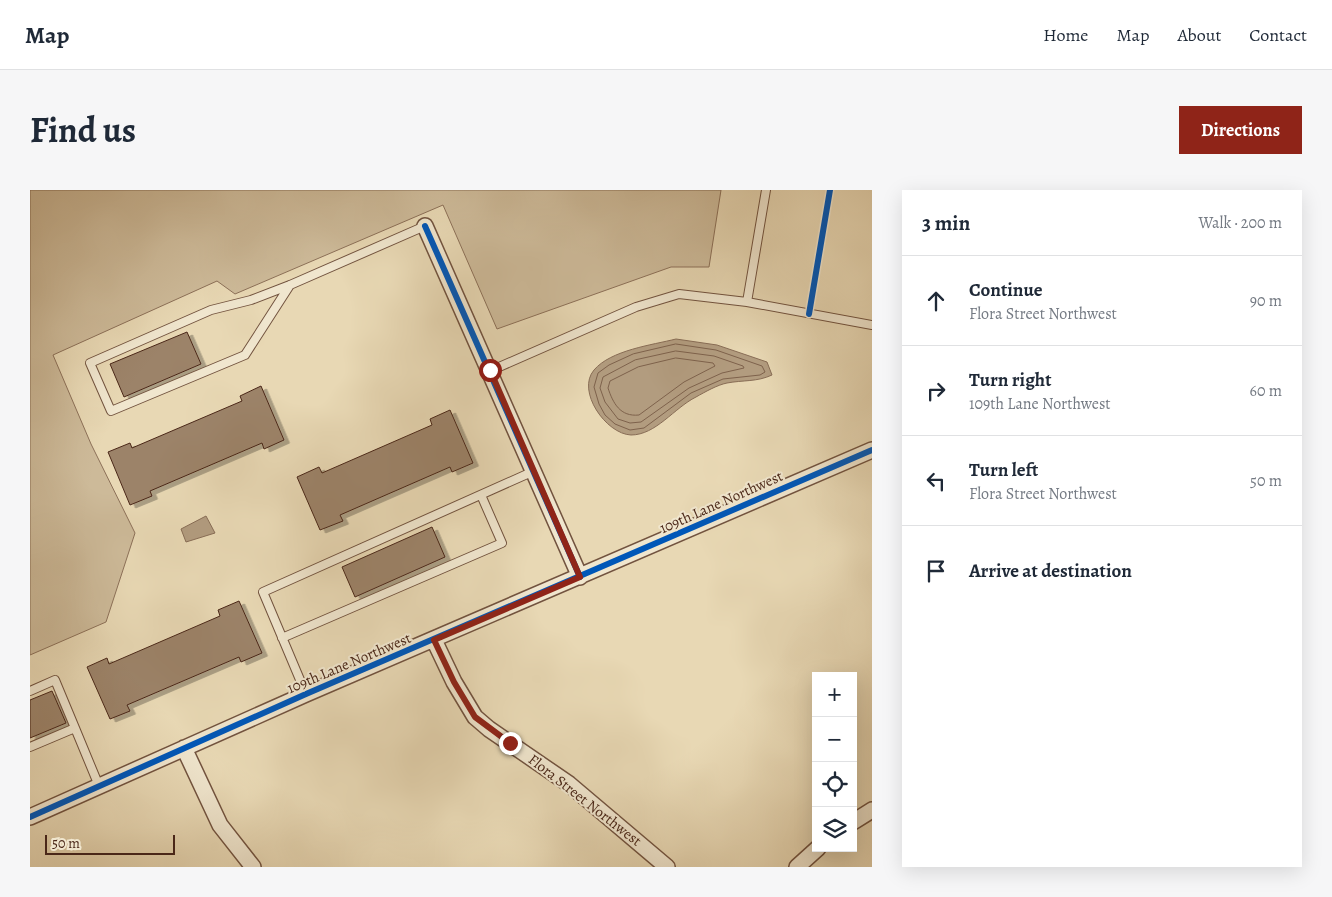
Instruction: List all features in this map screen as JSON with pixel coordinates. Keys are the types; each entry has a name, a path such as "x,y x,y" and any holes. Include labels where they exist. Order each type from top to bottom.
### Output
{"street":[{"path":"425,226 580,577"},
{"name":"109th Lane Northwest","path":"30,817 306,694 872,450"},
{"name":"Flora Street Northwest","path":"434,640 454,682 475,717 488,729 569,784 668,867"},
{"path":"184,748 220,825 253,867"},
{"path":"857,819 872,810"},
{"path":"797,867 814,852"}],"lane":[{"path":"747,302 766,190"},
{"path":"290,285 245,355 111,411 90,363 211,310 251,300 290,285 425,226"},
{"path":"490,370 658,299 680,294 747,302 872,324"},
{"path":"306,694 263,592 534,471"},
{"path":"282,638 502,543 481,495"},
{"path":"30,691 55,680 99,786"},
{"path":"30,747 75,728"}],"shaded area":[{"path":"30,190 721,190 709,267 671,267 497,329 443,205 235,294 217,281 53,355 91,444 135,533 106,622 30,655"}],"water":[{"path":"676,339 717,345 767,362 772,375 715,387 688,402 649,431 631,435 621,433 604,420 591,400 589,379 594,370 601,363 621,353"},
{"path":"206,516 215,533 186,542 181,529"}],"building":[{"path":"187,332 201,364 124,397 110,364"},
{"path":"261,386 284,440 264,449 262,443 150,491 152,496 130,505 108,452 130,443 132,448 242,401 240,396"},
{"path":"450,410 473,463 452,472 450,467 340,515 343,521 320,530 297,477 319,467 322,473 432,425 430,419"},
{"path":"432,527 445,557 355,597 342,567"},
{"path":"239,601 262,653 241,662 239,657 127,705 130,711 110,719 87,667 107,658 109,664 220,616 218,610"},
{"path":"52,691 66,723 30,738 30,700"}],"cycle path":[{"path":"809,314 830,190"},
{"path":"425,226 580,577"},
{"path":"30,817 306,694 872,450"}],"route":[{"path":"490,370 580,577 434,640 464,701 475,717 488,729 510,743"}]}
